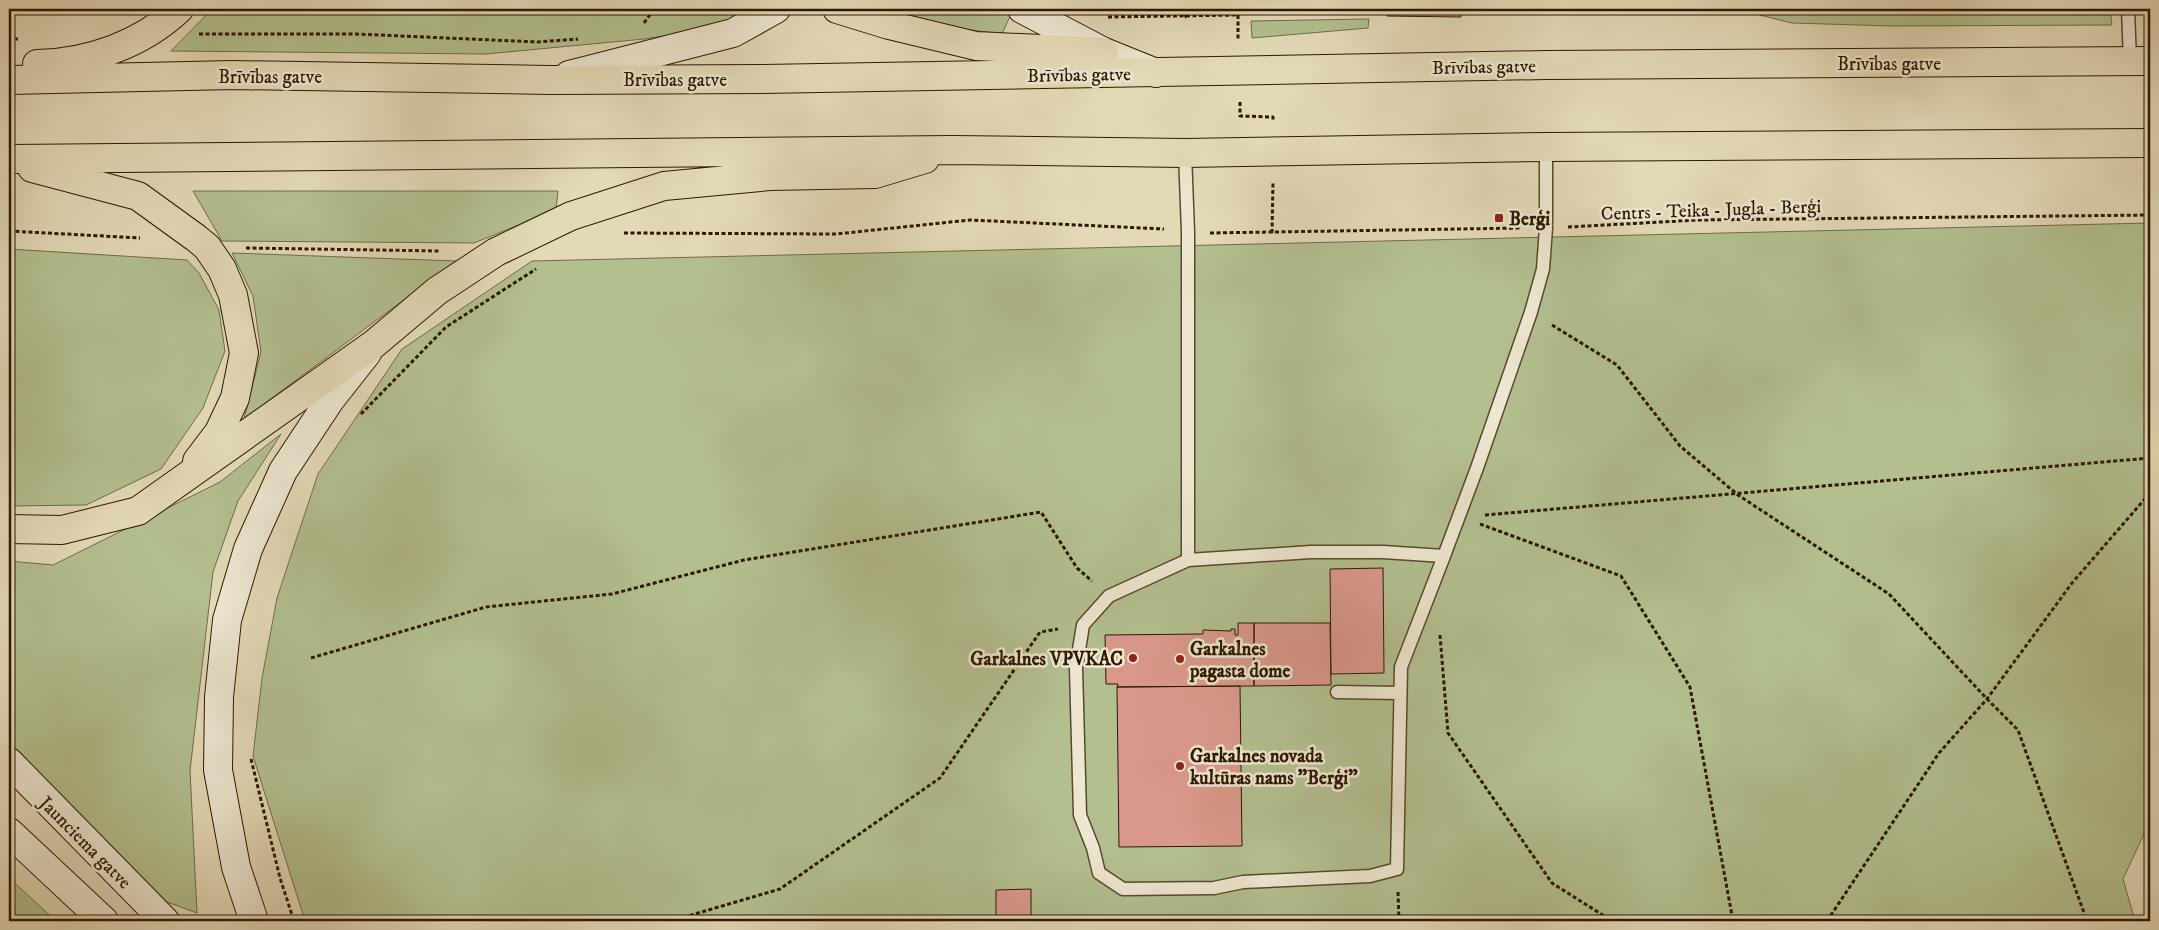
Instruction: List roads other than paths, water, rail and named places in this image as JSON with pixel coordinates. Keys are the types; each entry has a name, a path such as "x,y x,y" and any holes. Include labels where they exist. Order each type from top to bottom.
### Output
{"highway":[{"path":"9,65 56,64 105,53 151,32 179,9"},
{"path":"837,9 889,25 976,46 1104,52"},
{"name":"Brīvības gatve","path":"9,80 232,76 550,80 763,79 1556,65 2140,61"},
{"path":"9,161 953,150 1185,153 1546,147 2150,143"},
{"path":"9,529 62,530 138,511 182,482 374,344 438,291 496,252 571,216 664,186 770,176 875,174 953,150"},
{"path":"9,161 138,196 207,247 222,269 233,295 244,353 235,398 219,432 182,482"}],"main road":[{"path":"550,80 733,33 776,9"},
{"path":"1022,9 1104,52 1156,73"},
{"path":"254,921 236,867 218,770 219,697 227,620 248,549 282,471 330,400 374,344"},
{"name":"Jaunciema gatve","path":"9,762 165,921"},
{"path":"9,832 104,921"}],"lane":[{"path":"2128,9 2140,61"},
{"path":"1444,556 1383,552 1311,552 1188,560 1109,596 1083,625 1076,668 1080,815 1093,848 1099,873 1123,889 1214,888 1243,882 1370,876 1397,869 1401,667 1444,556 1459,517 1531,312 1543,269 1546,228 1546,147"},
{"path":"1185,153 1188,232 1188,560"},
{"path":"1337,692 1400,692"}],"place":[{"name":"Berģi","path":"1499,218"},
{"name":"Garkalnes VPVKAC","path":"1133,658"},
{"name":"Garkalnes pagasta dome","path":"1180,659"},
{"name":"Garkalnes novada kultūras nams \"Berģi\"","path":"1180,766"}]}
